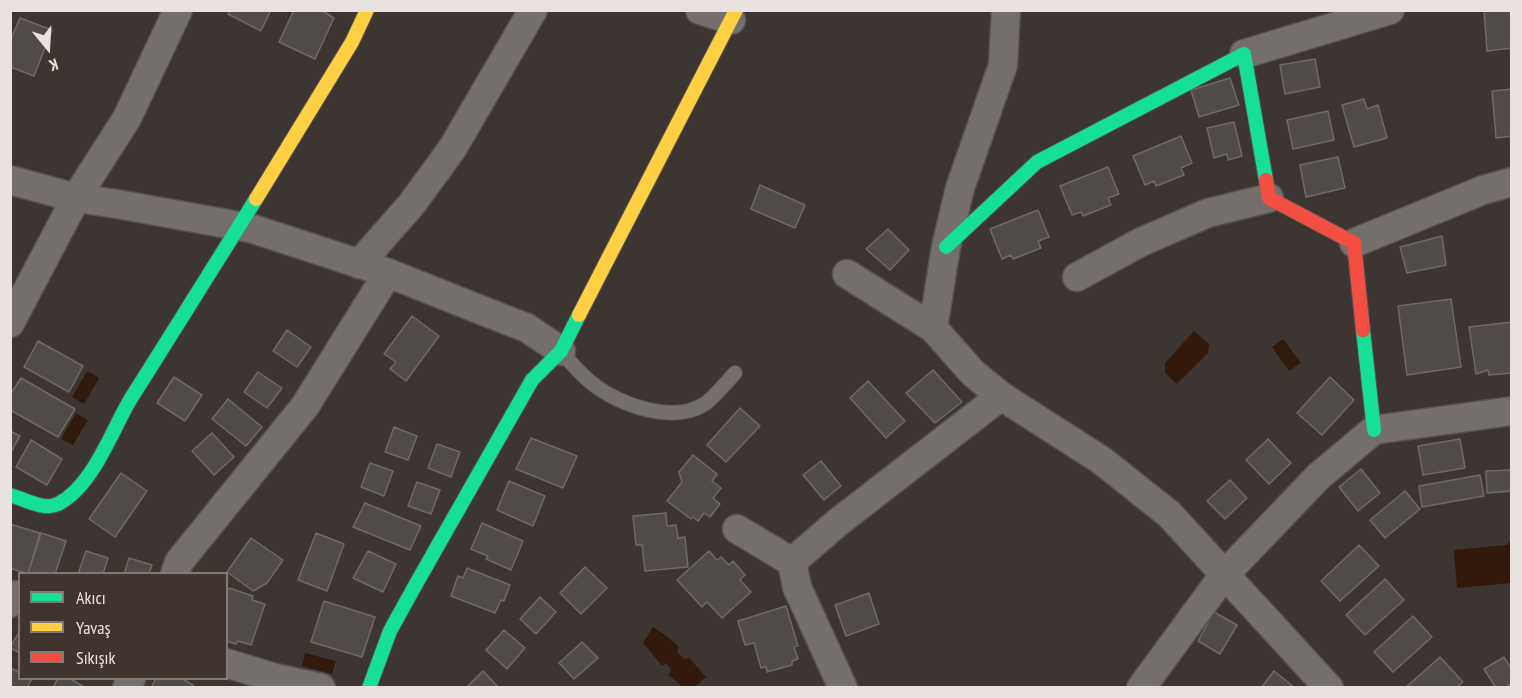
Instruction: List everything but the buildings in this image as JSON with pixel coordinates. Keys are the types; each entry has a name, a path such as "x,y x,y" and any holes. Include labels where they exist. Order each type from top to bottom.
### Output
{"street":[{"path":"10,323 76,198 127,118 178,10"},
{"path":"10,495 42,506 56,505 83,480 97,460 124,409 240,226 352,42 367,10"},
{"path":"360,264 411,205 452,149 533,10"},
{"path":"369,687 390,631 421,574 532,380 561,351 734,15 700,10"},
{"path":"933,328 946,247 960,188 1003,64 1006,10"},
{"path":"946,247 1037,162 1244,54 1390,10"},
{"path":"1244,54 1269,198"},
{"path":"10,180 76,198 240,226 388,273 527,328 561,351"},
{"path":"1354,243 1483,190 1512,182"},
{"path":"1077,277 1141,242 1208,213 1269,198 1354,243"},
{"path":"1354,243 1374,430"},
{"path":"175,572 179,562 305,406 388,273"},
{"path":"847,274 933,328 974,374 1001,396 1101,460 1169,514 1329,687"},
{"path":"792,562 837,523 1001,396"},
{"path":"1141,687 1224,575 1319,476 1374,430 1512,411"},
{"path":"737,529 792,562 797,587 843,687"},
{"path":"228,664 273,683 321,687"}],"lane":[{"path":"561,351 579,373 594,386 614,398 634,406 665,412 678,413 694,409 705,403 735,373"}],"shaded area":[{"path":"1194,331 1209,344 1208,353 1177,384 1165,373 1165,363"},
{"path":"1283,339 1301,363 1289,371 1272,347"},
{"path":"87,371 99,378 84,404 72,397"},
{"path":"76,413 88,420 73,445 61,439"},
{"path":"1511,540 1511,583 1457,588 1454,550 1507,545"},
{"path":"653,627 678,646 678,653 684,659 689,658 706,677 694,687 683,687 669,675 671,669 666,663 662,666 643,643"},
{"path":"305,653 336,661 332,674 302,666"}],"traffic: fast":[{"path":"946,247 1037,162 1244,54 1266,180"},
{"path":"10,495 34,504 52,506 70,496 81,485 100,457 130,400 256,199"},
{"path":"369,688 390,631 416,584 532,380 561,351 579,315"},
{"path":"1363,330 1374,430"}],"traffic: slow":[{"path":"256,199 352,42 367,10"},
{"path":"579,315 736,10"}],"traffic: jam":[{"path":"1266,180 1269,198 1354,243 1363,330"}]}
